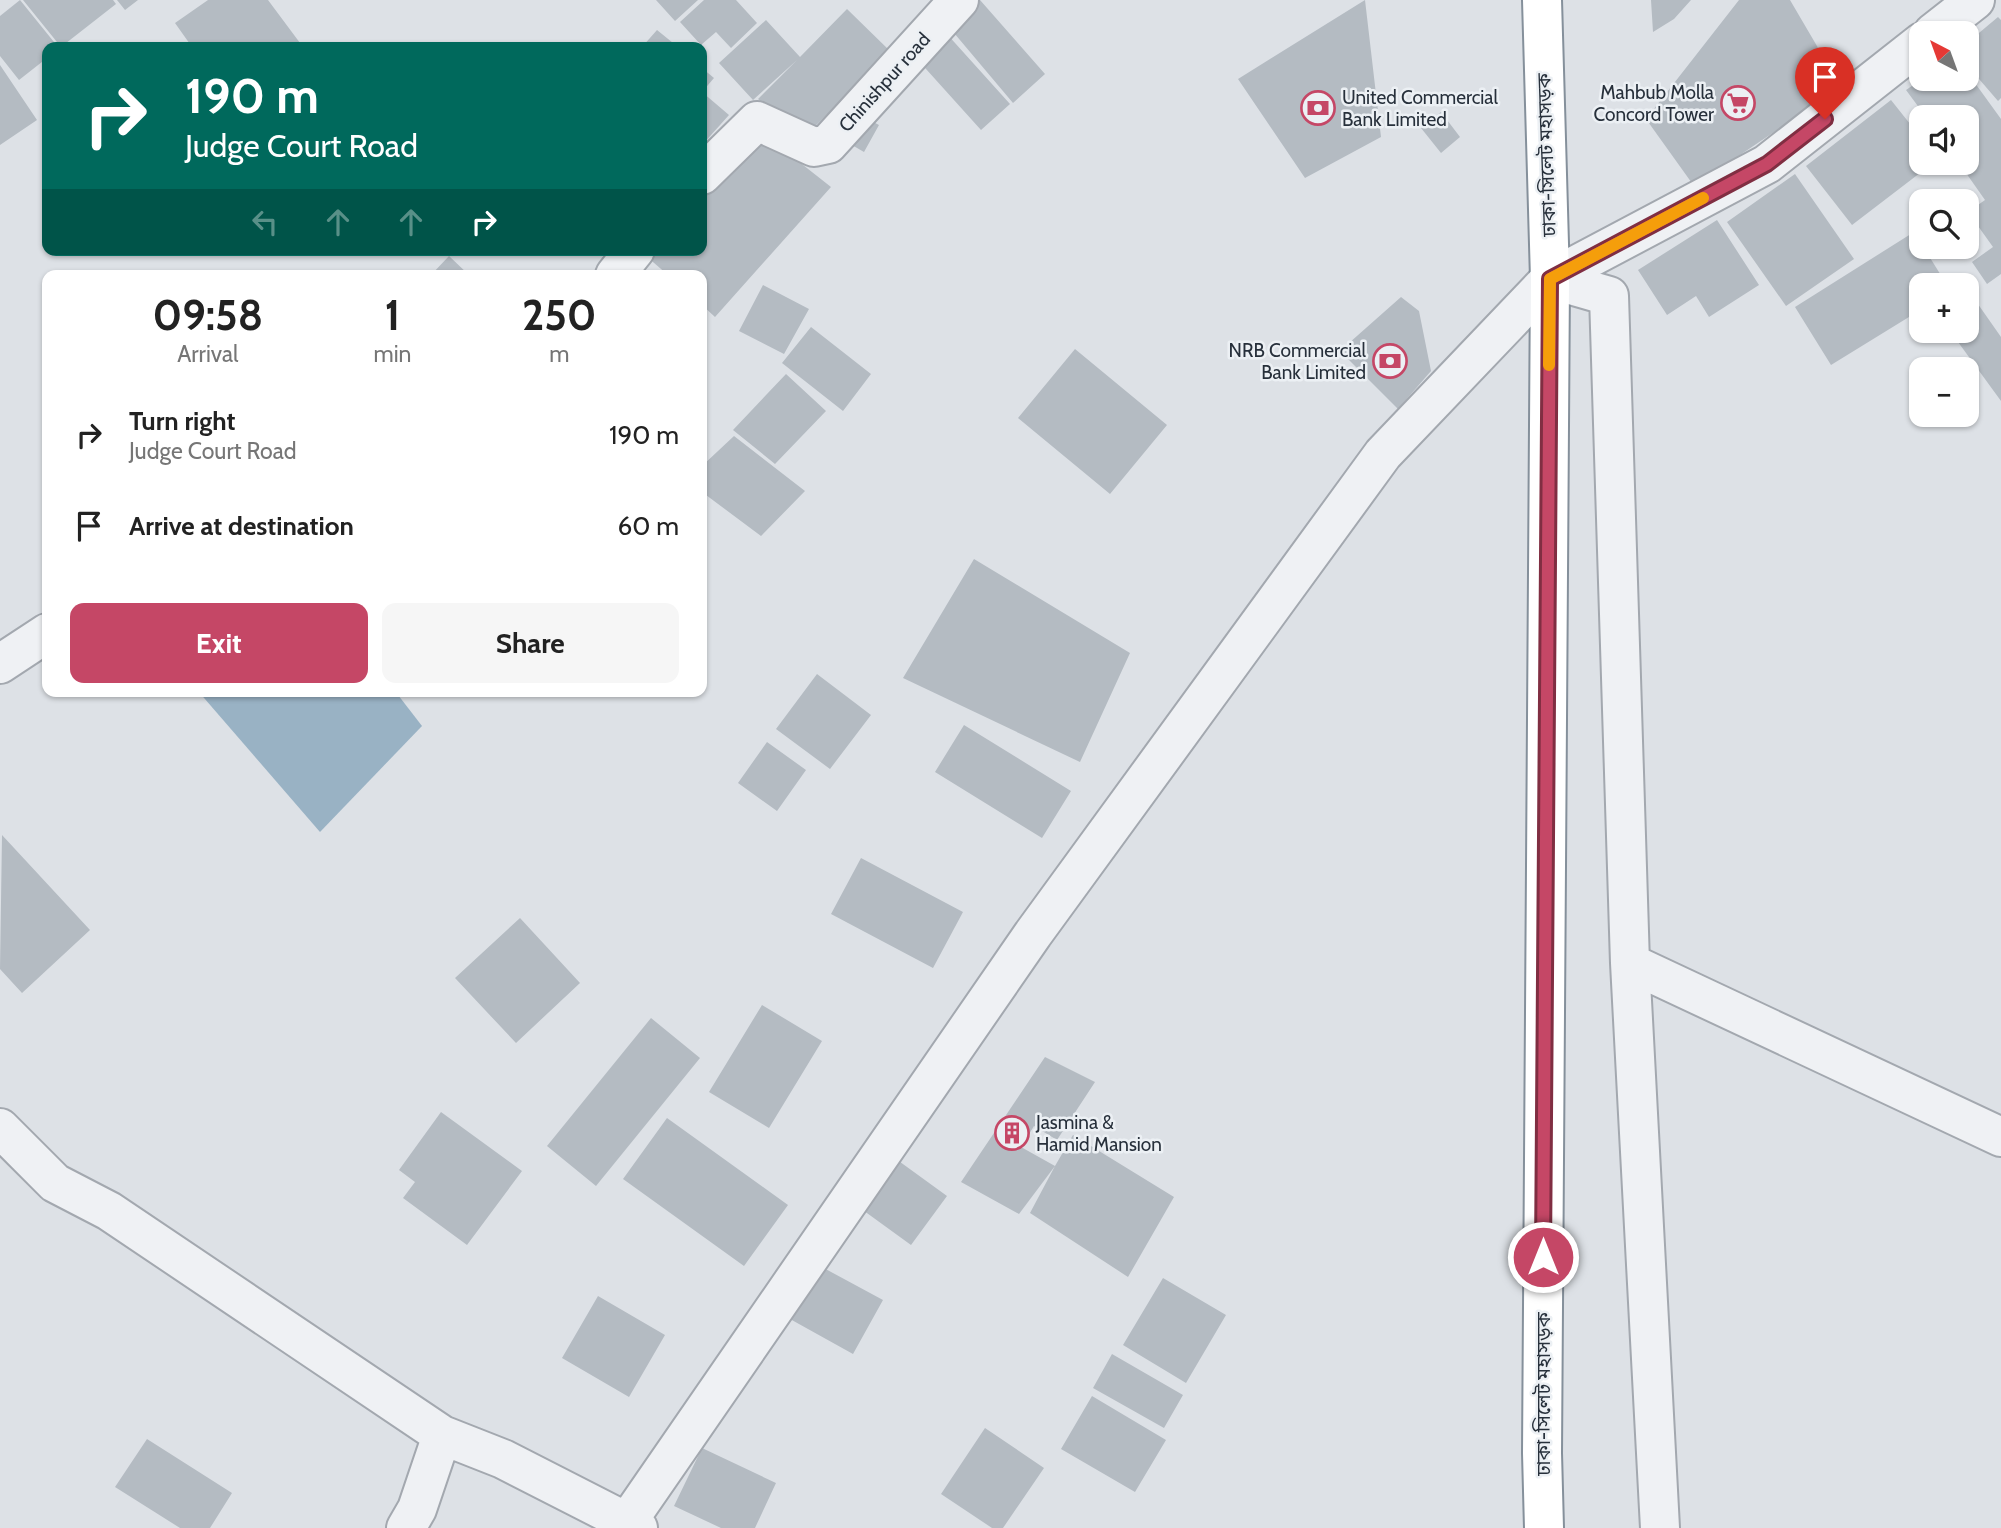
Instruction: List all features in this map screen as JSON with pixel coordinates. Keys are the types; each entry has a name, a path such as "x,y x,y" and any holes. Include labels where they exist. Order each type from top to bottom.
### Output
{"highway":[{"name":"ঢাকা-সিলেট মহাসড়ক","path":"1542,0 1550,279 1542,1439 1544,1528"}],"street":[{"name":"Chinishpur road","path":"707,170 757,121 814,147 828,144 959,0"},
{"path":"1948,21 1975,0"},
{"path":"0,1128 55,1183 109,1211 442,1435 503,1459 628,1527 1033,934 1383,454 1550,279 1767,164 1909,53"},
{"path":"619,270 630,256"},
{"path":"1550,279 1609,296 1630,964 1660,1528"},
{"path":"0,664 42,636"},
{"path":"1630,964 2001,1137"},
{"path":"406,1528 416,1509 442,1435"}],"water":[{"path":"203,697 400,697 422,726 320,832"}],"building":[{"path":"20,0 54,42 42,42 42,62 19,80 0,56 0,16"},
{"path":"23,0 113,0 116,4 67,42 57,42"},
{"path":"117,0 138,0 125,10"},
{"path":"208,0 268,0 299,42 188,42 175,23"},
{"path":"656,0 698,0 675,21"},
{"path":"704,0 736,0 757,23 731,48 716,32 704,42 698,42 680,22"},
{"path":"973,0 980,0 1045,74 1013,103 949,27"},
{"name":"United Commercial Bank Limited","path":"1365,0 1381,137 1305,178 1238,79"},
{"path":"1651,0 1691,0 1674,19 1653,32"},
{"name":"Mahbub Molla Concord Tower","path":"1739,0 1790,0 1841,87 1694,186 1646,119"},
{"path":"847,9 891,52 804,137 758,99 797,60 753,100 719,63 766,20 800,57"},
{"path":"1998,17 2001,20 2001,98 1998,101 1979,79 1979,33"},
{"path":"657,30 672,42 646,42"},
{"path":"946,33 1010,104 981,130 917,59"},
{"path":"0,65 37,120 0,145"},
{"path":"707,72 714,78 707,86"},
{"path":"1909,88 1909,91 1979,91 1979,89 2001,119 2001,274 1987,284 1972,262 1993,247 1979,227 1979,204 1985,200 1967,175 1979,175 1979,105 1917,105 1906,90"},
{"path":"707,96 729,115 707,139"},
{"path":"1891,100 1909,123 1909,175 1917,175 1852,225 1806,166"},
{"path":"1441,112 1460,137 1441,153 1421,128"},
{"path":"860,115 879,125 864,152 845,141"},
{"path":"765,135 831,187 715,317 707,310 707,270 662,270 646,256 707,256 707,194"},
{"path":"1795,174 1854,259 1786,306 1727,222"},
{"path":"1717,220 1759,285 1709,317 1696,296 1667,315 1638,270"},
{"path":"1909,235 1909,259 1931,259 1940,273 1909,273 1909,317 1831,365 1795,307"},
{"path":"449,256 464,270 436,270"},
{"path":"763,285 809,309 784,354 739,331"},
{"name":"NRB Commercial Bank Limited","path":"1401,297 1419,311 1431,371 1398,409 1340,351"},
{"path":"1979,306 2001,337 2001,401 1979,371 1979,357 1969,357 1959,343 1979,343"},
{"path":"811,327 871,374 843,411 782,363"},
{"path":"1075,349 1167,425 1110,494 1018,418"},
{"path":"786,374 826,411 775,464 733,430"},
{"path":"734,436 805,491 761,536 707,496 707,461"},
{"path":"974,559 1130,653 1080,762 903,678"},
{"path":"817,674 871,715 830,769 776,729"},
{"path":"964,725 1071,791 1042,838 935,772"},
{"path":"767,742 806,770 777,811 738,783"},
{"path":"2,835 90,930 22,993 0,969"},
{"path":"861,858 963,912 933,968 831,914"},
{"path":"520,918 580,983 516,1043 455,978"},
{"path":"762,1005 822,1041 769,1128 709,1092"},
{"path":"651,1018 700,1058 596,1186 547,1146"},
{"name":"Jasmina & Hamid Mansion","path":"1045,1057 1095,1082 1057,1140 1034,1126 1021,1147 1055,1166 1019,1214 961,1182"},
{"path":"441,1112 522,1171 467,1245 403,1198 415,1182 399,1170"},
{"path":"667,1118 788,1205 744,1266 623,1179"},
{"path":"1073,1135 1174,1197 1128,1277 1030,1213"},
{"path":"896,1159 947,1196 911,1245 860,1208"},
{"path":"820,1266 883,1300 853,1354 790,1319"},
{"path":"1163,1278 1226,1315 1186,1383 1123,1345"},
{"path":"598,1296 665,1335 629,1397 562,1358"},
{"path":"1112,1354 1183,1395 1164,1428 1093,1388"},
{"path":"1092,1396 1166,1440 1135,1492 1061,1449"},
{"path":"985,1428 1044,1468 1003,1528 992,1528 941,1494"},
{"path":"147,1439 232,1493 210,1528 180,1528 115,1487"},
{"path":"702,1448 776,1483 755,1528 721,1528 674,1506"}],"slow traffic":[{"path":"1549,365 1550,279 1703,198"}],"place":[{"name":"Mahbub Molla Concord Tower","path":"1738,103"},
{"name":"United Commercial Bank Limited","path":"1318,108"},
{"name":"NRB Commercial Bank Limited","path":"1390,361"},
{"name":"Jasmina & Hamid Mansion","path":"1012,1133"}],"route":[{"path":"1543,1257 1550,279 1767,164 1825,119"}]}
